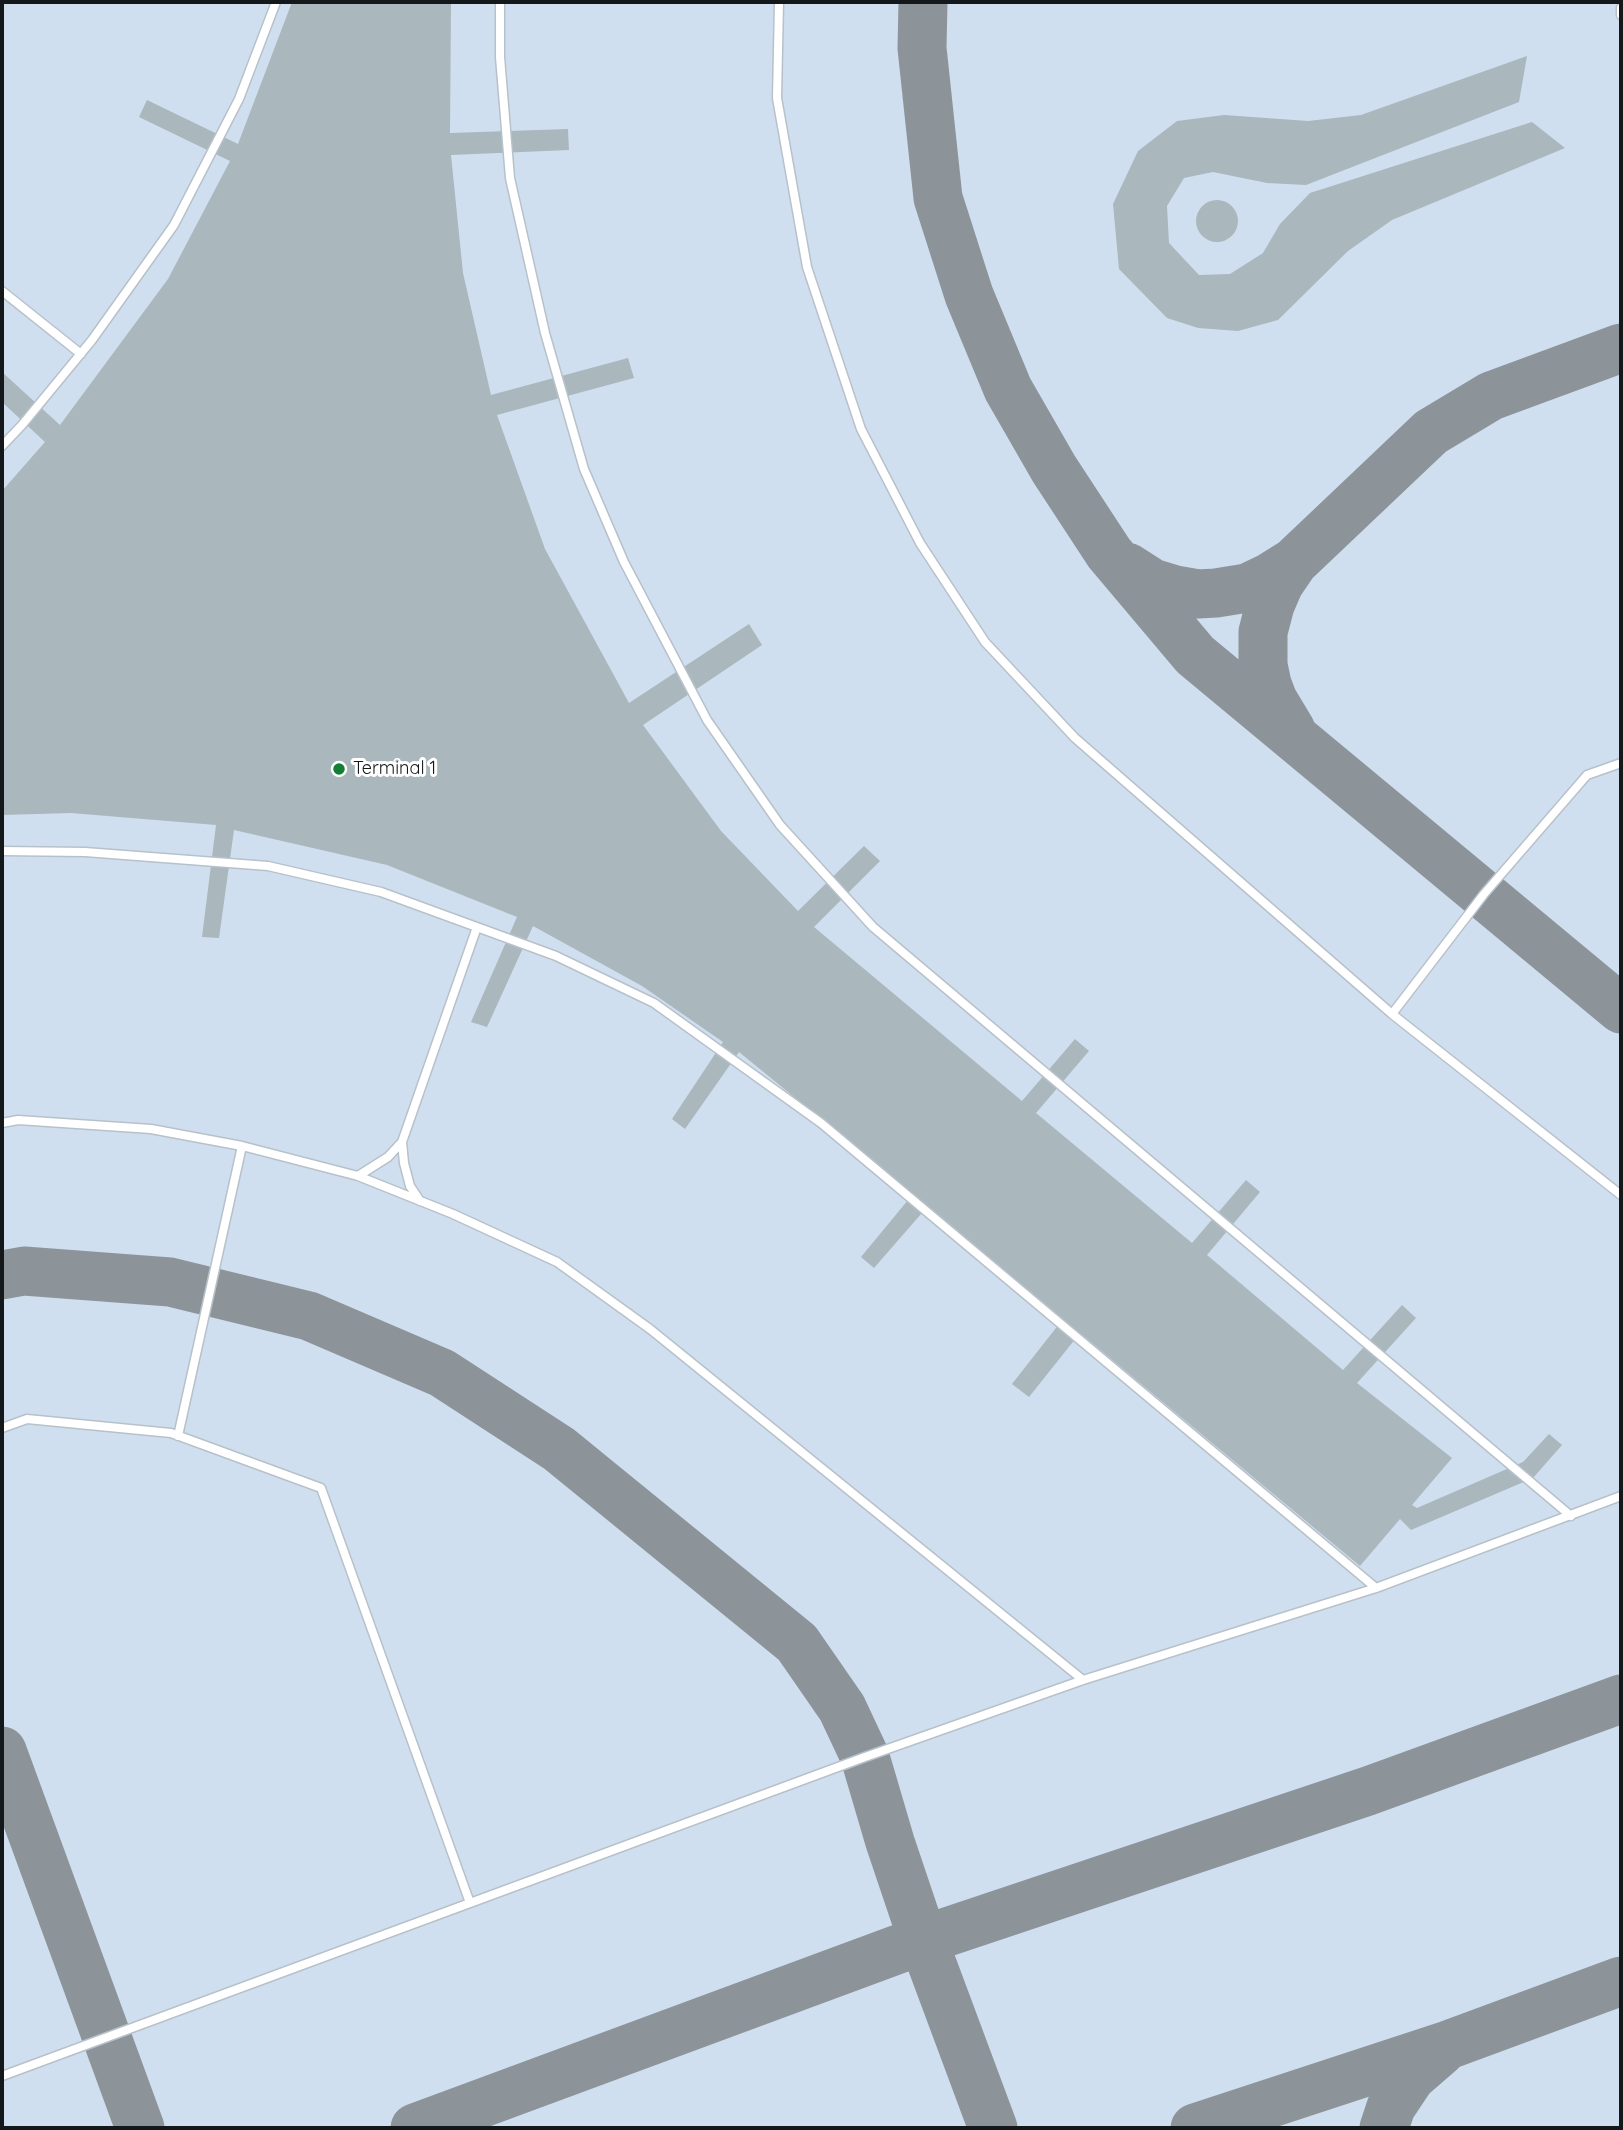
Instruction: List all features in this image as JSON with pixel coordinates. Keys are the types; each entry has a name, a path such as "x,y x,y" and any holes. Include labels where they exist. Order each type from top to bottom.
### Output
{"lane":[{"path":"2,446 81,354 174,225 239,99 276,2"},
{"path":"500,2 500,57 510,178 545,333 584,469 624,562 707,720 780,825 873,927 1571,1516"},
{"path":"779,2 777,98 807,267 861,429 920,543 985,642 1075,737 1392,1014 1621,1195"},
{"path":"1621,8 1621,15"},
{"path":"2,291 81,354"},
{"path":"1392,1014 1484,894 1587,775 1621,763"},
{"path":"2,851 85,852 268,866 381,892 556,956 654,1003 821,1123 1376,1588"},
{"path":"358,1176 388,1157 402,1142 477,927"},
{"path":"2,1123 18,1121 151,1129 242,1146 358,1176 557,1262 650,1329 1083,1680"},
{"path":"402,1142 410,1186 420,1201"},
{"path":"178,1436 242,1146"},
{"path":"2,1428 27,1419 171,1433 321,1488 470,1903"},
{"path":"2,2076 865,1756 1083,1680 1376,1588 1621,1496"}],"shaded area":[{"path":"2,2 1621,2 1621,2128 2,2128"}],"building":[{"name":"Terminal 1","path":"292,2 451,2 450,133 568,129 569,150 451,155 463,273 491,395 628,358 634,378 497,415 545,549 629,703 749,624 762,645 643,725 721,831 798,911 864,846 880,861 814,927 1022,1101 1075,1039 1089,1051 1036,1113 1192,1243 1246,1180 1260,1192 1207,1255 1343,1370 1402,1305 1416,1318 1357,1383 1452,1458 1412,1505 1417,1508 1523,1462 1549,1434 1562,1445 1533,1478 1411,1530 1400,1519 1360,1566 1080,1333 1029,1397 1012,1384 1063,1319 928,1206 874,1268 861,1257 913,1194 739,1052 685,1129 672,1119 723,1042 642,986 533,926 487,1027 471,1022 517,917 387,865 234,830 219,938 202,937 216,825 71,813 2,815 2,491 45,442 2,402 2,372 60,425 168,279 230,161 139,117 147,100 238,144"},
{"path":"1527,56 1519,102 1306,185 1267,183 1213,172 1184,178 1167,206 1169,243 1199,275 1230,274 1263,253 1280,224 1310,193 1532,122 1565,148 1392,220 1348,251 1278,320 1238,331 1198,328 1167,318 1119,269 1113,204 1138,151 1177,121 1224,115 1308,121 1361,115"},
{"path":"1217,200 1232,206 1238,221 1232,236 1217,242 1202,236 1196,221 1202,206"}],"taxiway":[{"path":"923,2 922,48 938,198 969,295 1008,389 1054,469 1109,553 1195,655 1621,1009"},
{"path":"1291,730 1267,684 1263,665 1263,632 1279,584 1294,562 1431,432 1491,396 1621,348"},
{"path":"1127,567 1152,583 1198,594 1247,588 1294,562"},
{"path":"2,1275 24,1271 170,1282 309,1316 442,1373 559,1449 797,1643 842,1708 865,1757 923,1940 993,2128"},
{"path":"415,2128 923,1940 1368,1791 1621,1699"},
{"path":"2,1751 140,2128"},
{"path":"1195,2128 1448,2045 1621,1981"},
{"path":"1384,2128 1391,2107 1411,2077 1441,2051"}],"place":[{"name":"Terminal 1","path":"339,769"}]}
